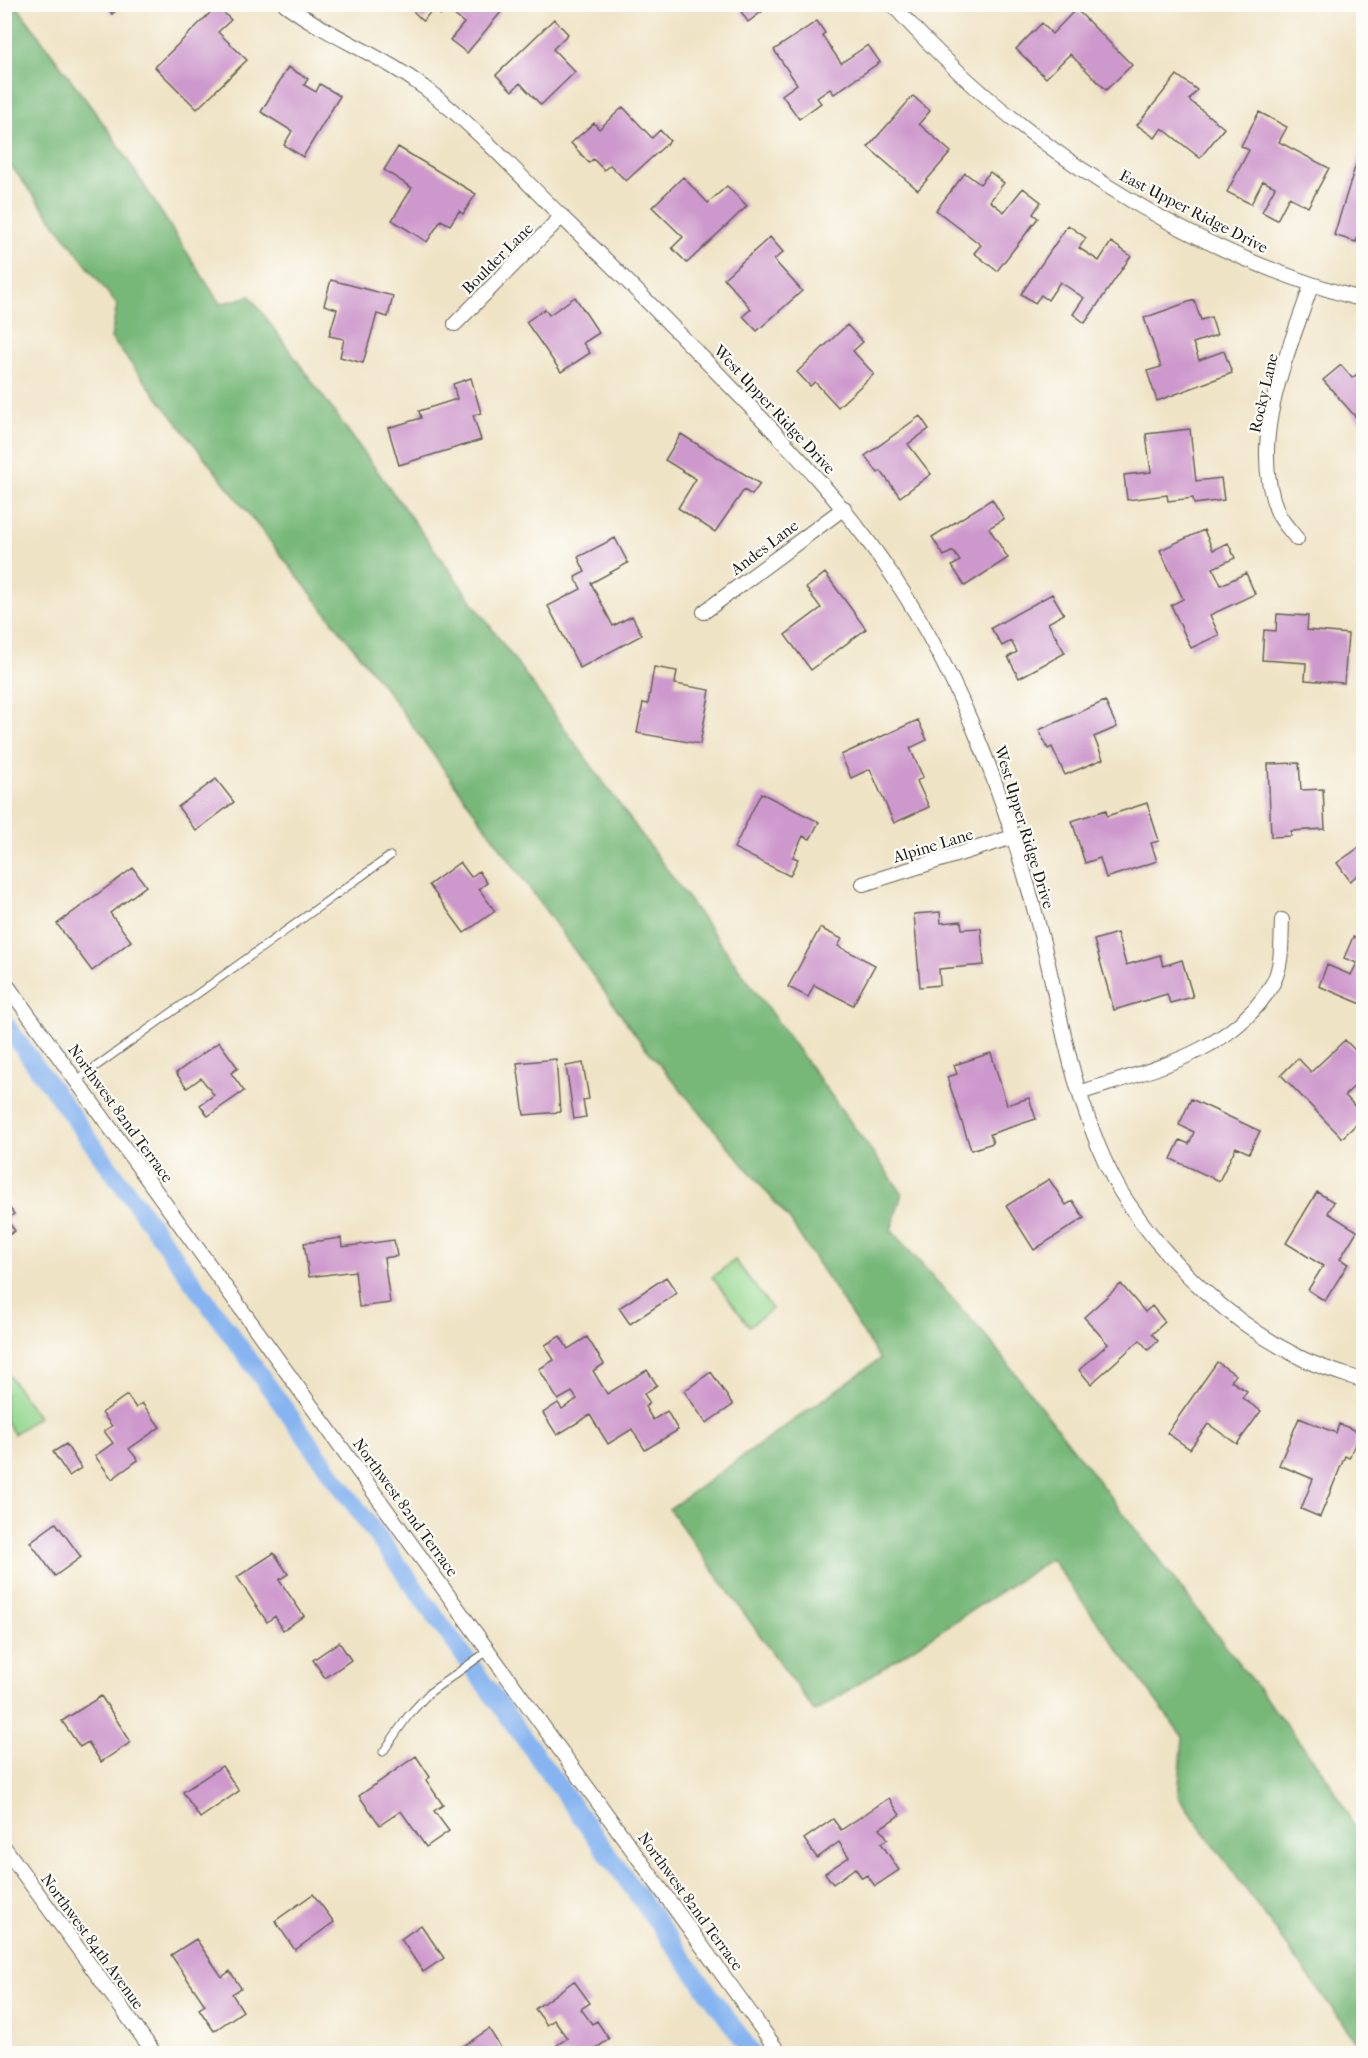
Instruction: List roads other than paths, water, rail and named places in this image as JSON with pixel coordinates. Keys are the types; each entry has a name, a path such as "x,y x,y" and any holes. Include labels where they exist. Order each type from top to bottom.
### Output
{"street":[{"name":"West Upper Ridge Drive","path":"285,4 306,20 363,49 421,85 474,127 636,288 795,453 844,508 893,576 943,660 989,761 1041,935 1079,1093 1102,1155 1126,1201 1169,1254 1206,1292 1257,1332 1306,1361 1364,1381"},
{"name":"East Upper Ridge Drive","path":"892,4 956,70 1042,143 1125,198 1210,241 1311,286 1364,300"},
{"name":"Boulder Lane","path":"455,324 561,216"},
{"name":"Rocky Lane","path":"1297,539 1278,514 1268,461 1268,429 1278,386 1311,286"},
{"name":"Andes Lane","path":"704,612 844,508"},
{"name":"Alpine Lane","path":"863,884 1013,837"},
{"path":"1079,1093 1180,1060 1221,1038 1252,1010 1274,982 1281,955 1282,920"},
{"name":"Northwest 82nd Terrace","path":"4,981 780,2054"},
{"name":"Northwest 84th Avenue","path":"4,1847 155,2054"}],"lane":[{"path":"77,1080 390,856"},
{"path":"383,1752 408,1716 429,1693 489,1650"}],"waterway":[{"path":"4,1022 753,2054"}]}
